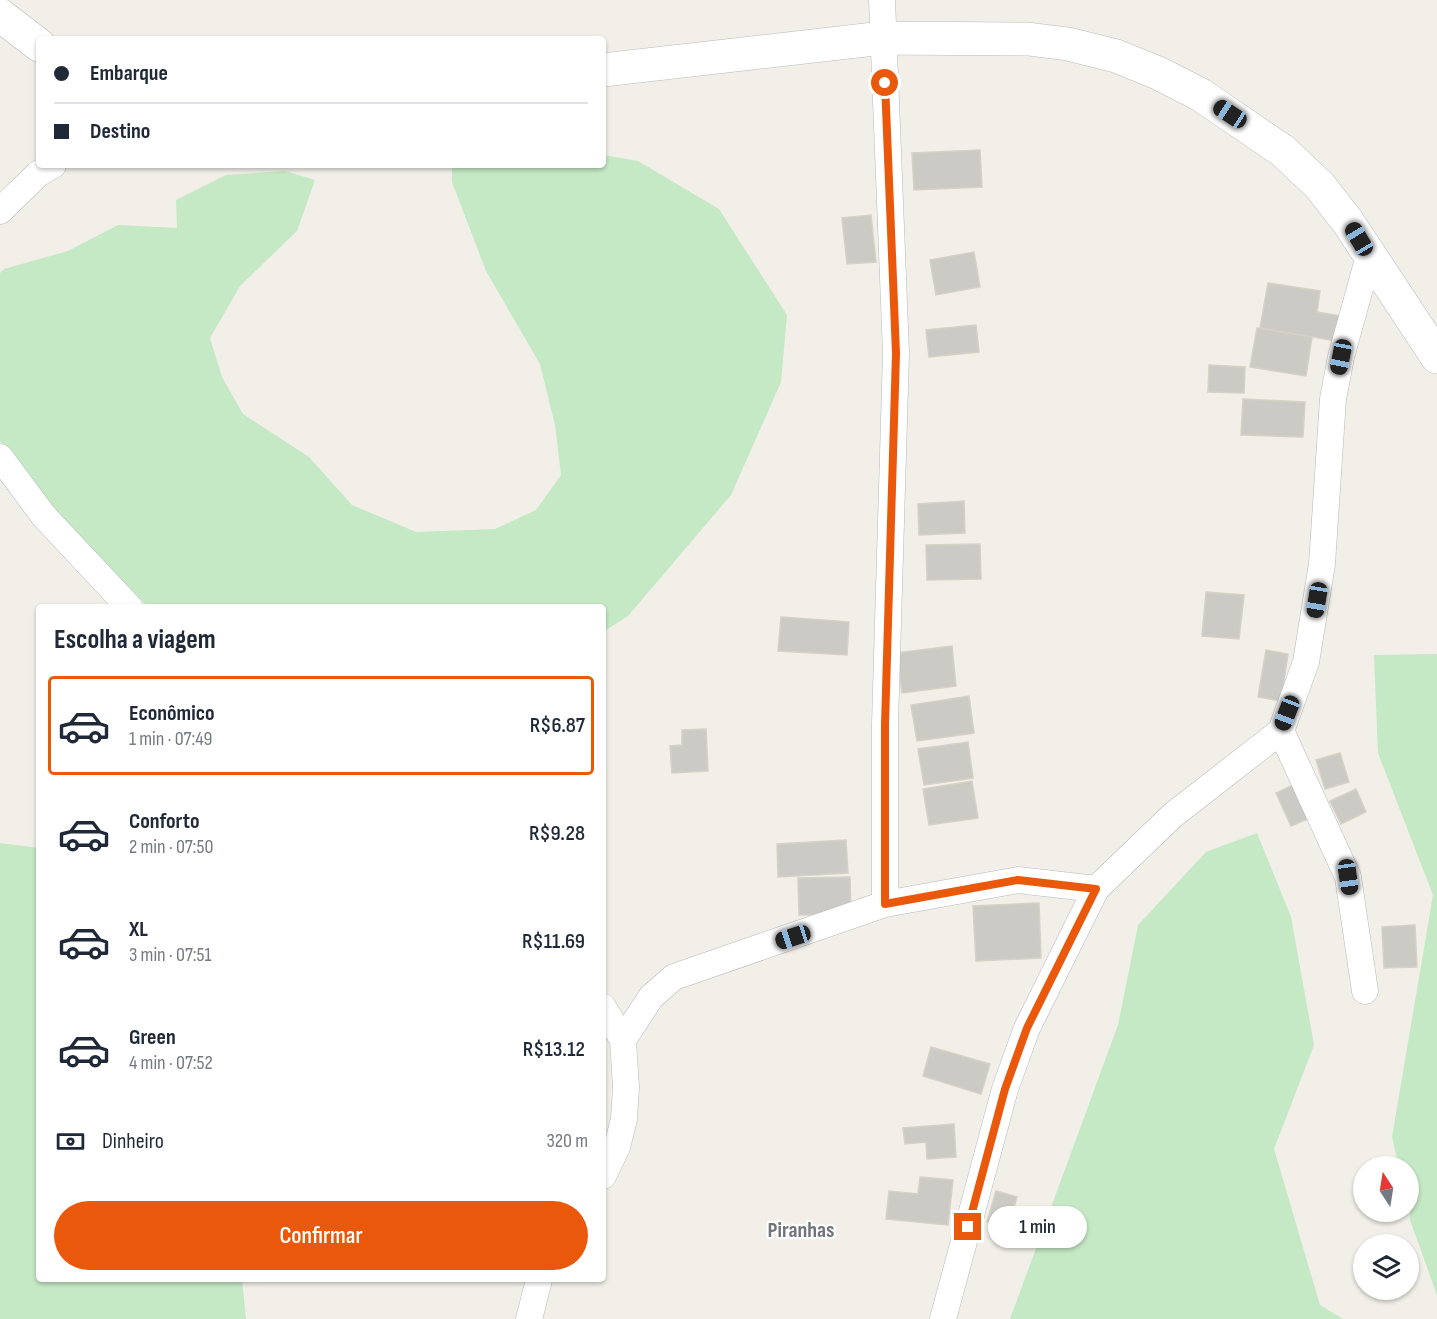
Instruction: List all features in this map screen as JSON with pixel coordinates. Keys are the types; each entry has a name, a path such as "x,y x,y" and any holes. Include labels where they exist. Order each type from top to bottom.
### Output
{"street":[{"path":"882,0 896,353 885,724 885,904"},
{"path":"0,15 36,43"},
{"path":"606,70 883,38 1028,39 1068,44 1116,56 1158,72 1201,95 1283,151 1320,186 1348,222 1437,357"},
{"path":"0,212 38,174 48,168"},
{"path":"943,1319 1005,1089 1027,1028 1096,889 1173,815 1281,731 1306,662 1322,564 1334,399 1341,357 1369,256"},
{"path":"0,457 43,515 126,604"},
{"path":"1281,731 1348,877 1365,990"},
{"path":"623,1040 651,997 674,977 885,904 1018,880 1096,889"},
{"path":"606,1012 623,1040 626,1087 624,1119 617,1147 606,1170"},
{"path":"529,1319 538,1282"}],"green space":[{"path":"606,156 638,161 719,209 787,315 781,382 731,495 628,616 606,630 606,604 145,604 29,483 0,441 0,273 4,269 68,251 118,225 177,228 176,200 226,175 285,171 315,180 297,231 240,286 210,338 222,377 243,414 309,457 352,505 416,532 495,529 536,510 561,475 555,425 540,364 486,271 452,182 452,168 606,168"},
{"path":"1437,654 1437,1295 1419,1245 1419,1234 1415,1234 1411,1222 1419,1222 1419,1156 1396,1156 1392,1137 1433,895 1378,753 1374,655"},
{"path":"1257,833 1291,917 1314,1045 1274,1149 1320,1305 1343,1319 1010,1319 1118,1025 1138,925 1206,852"},
{"path":"0,843 36,848 36,1282 242,1282 246,1319 0,1319"}],"building":[{"path":"980,150 982,187 914,190 912,153"},
{"path":"871,215 876,262 847,264 842,218"},
{"path":"974,252 980,287 936,295 930,260"},
{"path":"1268,283 1320,291 1317,312 1341,316 1336,341 1260,328"},
{"path":"976,325 979,352 929,357 926,330"},
{"path":"1257,328 1312,337 1306,376 1250,367"},
{"path":"1209,365 1245,367 1244,393 1208,392"},
{"path":"1243,399 1305,402 1303,437 1241,435"},
{"path":"964,501 965,533 919,535 918,504"},
{"path":"980,544 981,579 927,580 926,545"},
{"path":"1206,592 1244,595 1239,639 1202,636"},
{"path":"781,617 849,622 847,655 778,651"},
{"path":"952,646 956,686 902,693 897,653"},
{"path":"1266,650 1288,654 1281,701 1258,697"},
{"path":"969,696 974,733 917,741 911,705"},
{"path":"706,729 708,771 672,773 670,746 682,745 682,730"},
{"path":"968,742 973,778 924,785 918,749"},
{"path":"1340,753 1349,782 1325,789 1316,760"},
{"path":"972,781 978,818 929,825 923,789"},
{"path":"1295,784 1310,818 1291,826 1276,793"},
{"path":"1356,789 1366,812 1341,824 1330,801"},
{"path":"846,840 848,873 778,877 777,844"},
{"path":"850,877 851,914 799,915 798,878"},
{"path":"1039,903 1041,958 976,961 973,906"},
{"path":"1415,925 1417,967 1384,968 1382,927"},
{"path":"931,1047 990,1064 981,1094 923,1076"},
{"path":"954,1124 956,1157 927,1159 926,1142 905,1144 903,1128"},
{"path":"920,1177 953,1180 948,1225 886,1219 889,1191 918,1194"},
{"path":"996,1191 1017,1197 1008,1228 987,1222"}],"district":[{"name":"Piranhas","path":"801,1230"}],"route":[{"path":"885,83 896,353 885,724 885,904 974,886 1018,880 1096,889 1027,1028 1005,1089 968,1227"}]}
